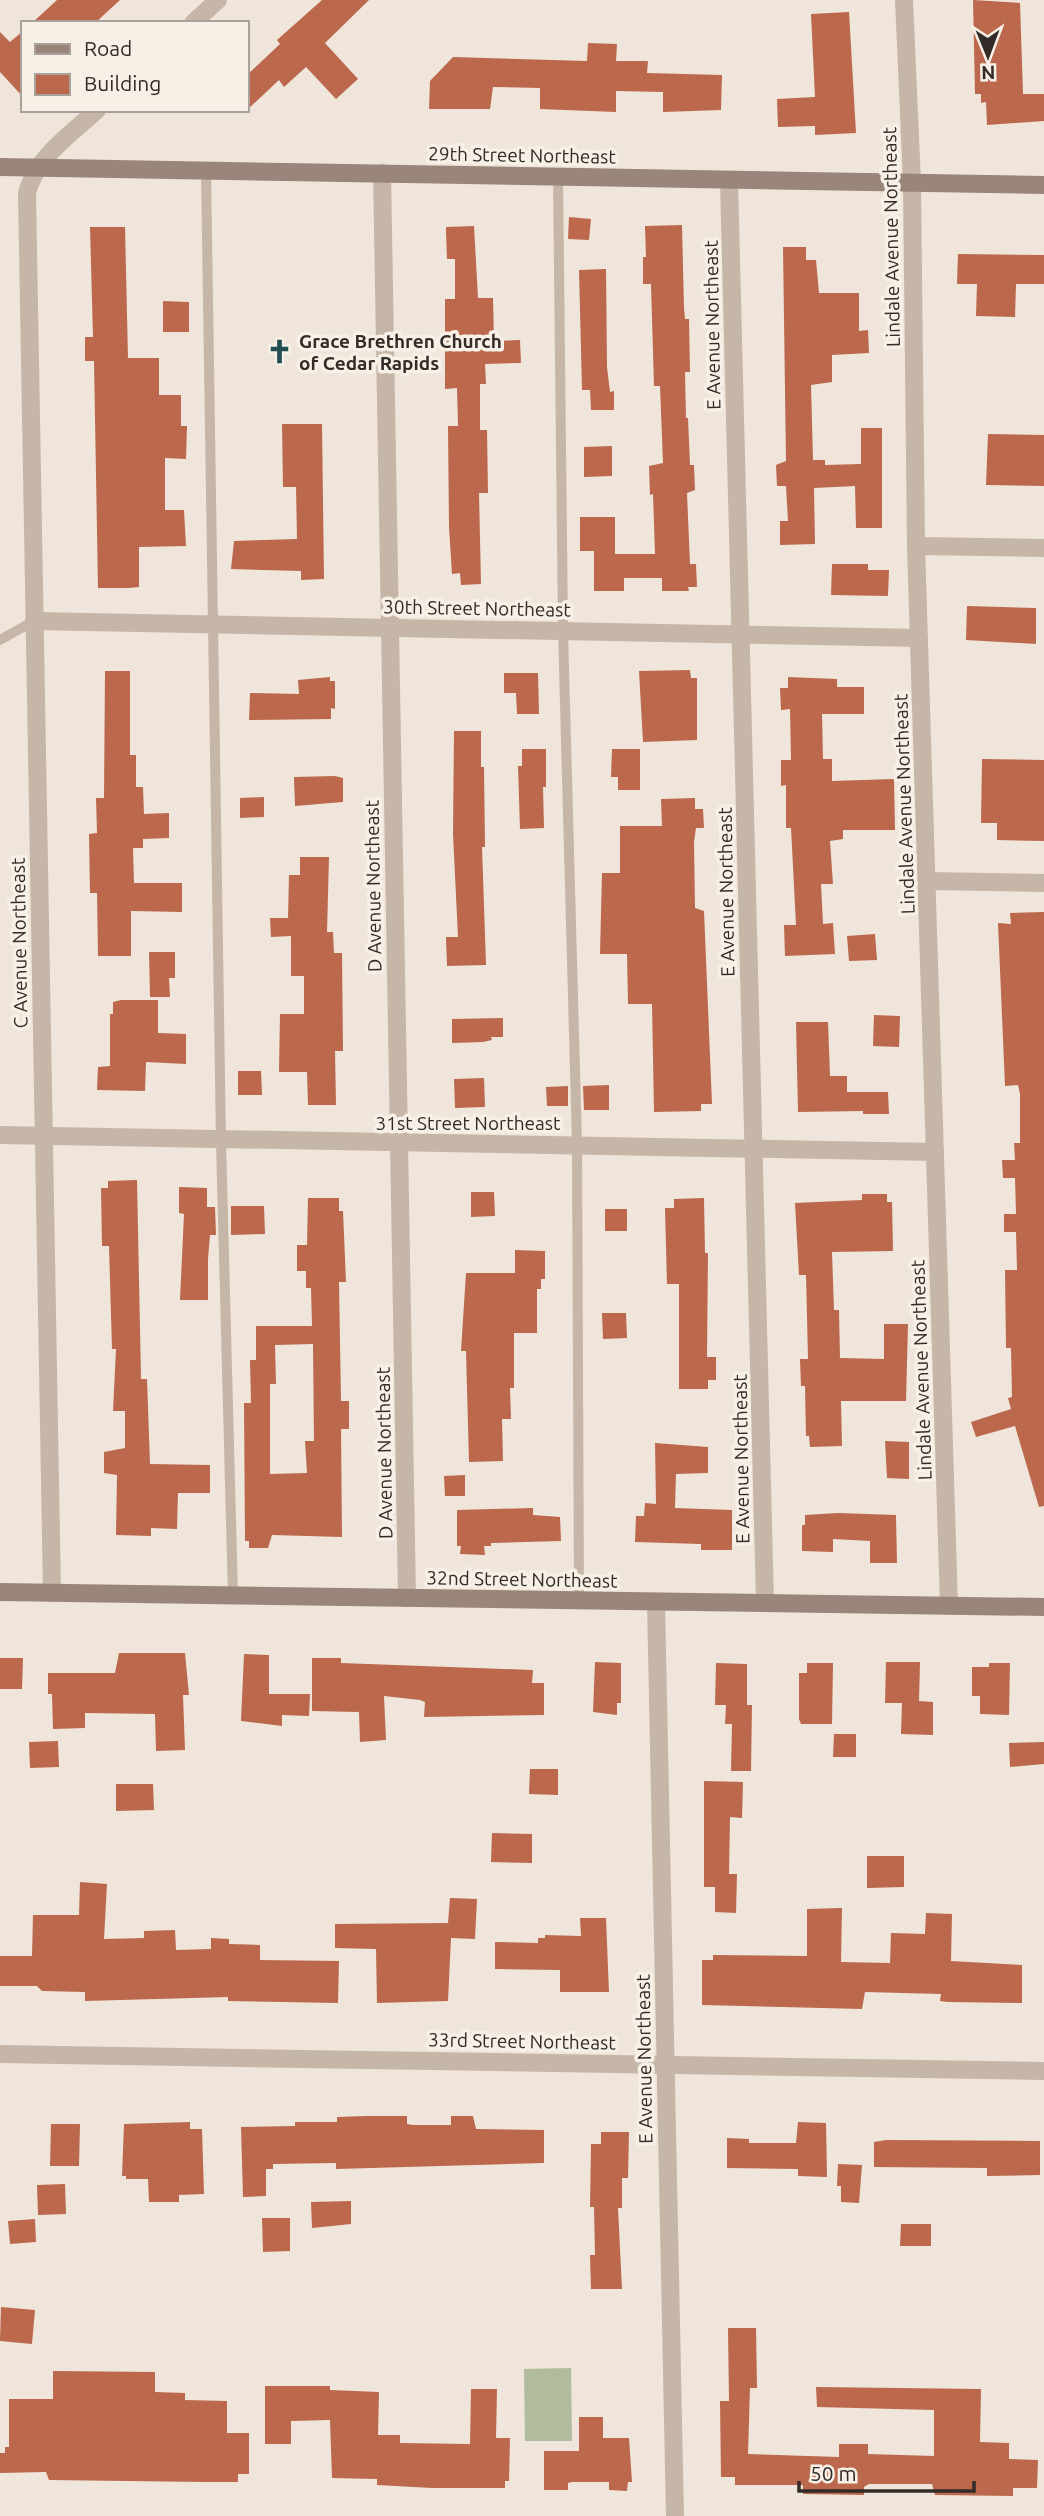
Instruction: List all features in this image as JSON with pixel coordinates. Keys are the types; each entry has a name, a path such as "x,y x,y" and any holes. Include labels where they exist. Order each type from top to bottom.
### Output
{"main road":[{"name":"29th Street Northeast","path":"0,167 1044,185"},
{"name":"32nd Street Northeast","path":"0,1592 1044,1608"}],"street":[{"path":"195,21 218,0"},
{"name":"Lindale Avenue Northeast","path":"904,0 912,182 916,546 949,1606"},
{"path":"36,167 95,112"},
{"name":"C Avenue Northeast","path":"36,167 27,193 52,1593"},
{"name":"D Avenue Northeast","path":"382,173 407,1598"},
{"name":"E Avenue Northeast","path":"729,180 765,1604"},
{"path":"916,546 1044,548"},
{"name":"30th Street Northeast","path":"34,621 919,638"},
{"path":"927,881 1044,883"},
{"name":"31st Street Northeast","path":"0,1135 221,1142 577,1144 935,1152"},
{"name":"E Avenue Northeast","path":"656,1602 675,2516"},
{"name":"33rd Street Northeast","path":"0,2054 1044,2071"}],"lane":[{"path":"206,171 221,1142 233,1596"},
{"path":"558,176 563,630 577,1144 579,1600"},
{"path":"0,640 34,621"}],"green space":[{"path":"571,2368 572,2441 525,2441 524,2369"}],"building":[{"path":"57,0 120,0 97,21 34,21"},
{"path":"322,0 369,0 325,43 358,79 336,99 306,67 284,87 279,80 248,109 248,74 280,44 277,40"},
{"path":"973,0 1020,3 1023,94 1044,94 1044,121 987,125 986,102 981,103 981,94 975,94"},
{"path":"849,12 856,133 815,135 815,126 778,127 777,99 815,97 811,14"},
{"path":"0,32 10,42 21,33 21,95 0,72"},
{"path":"588,43 617,44 616,61 648,61 647,73 722,75 721,110 663,112 663,92 616,91 616,112 540,109 540,88 493,87 490,109 429,109 430,81 453,57 587,61"},
{"path":"569,217 591,219 589,240 568,239"},
{"path":"682,225 684,308 685,319 689,319 690,372 685,372 686,418 690,465 694,465 695,490 687,493 690,564 696,564 697,587 688,587 689,591 662,591 662,578 624,578 624,591 594,591 594,551 580,551 580,517 615,517 615,554 655,554 649,466 663,463 660,386 654,386 651,284 643,284 645,226"},
{"path":"474,226 478,298 493,298 494,341 520,340 521,363 485,364 486,384 480,384 480,430 487,430 488,493 479,493 481,584 461,585 460,573 452,574 449,527 448,426 458,426 457,388 445,389 445,299 455,299 455,259 447,259 446,227"},
{"path":"90,227 125,227 128,358 159,358 159,395 181,395 181,426 187,426 186,459 165,458 165,510 184,510 186,546 139,547 139,587 98,588 94,361 85,361 85,337 93,337"},
{"path":"783,247 806,247 806,260 816,260 819,293 859,293 859,331 868,330 869,353 832,355 832,382 811,385 813,460 825,460 825,465 861,464 861,428 882,428 882,528 856,528 855,486 814,488 815,544 780,545 780,521 788,521 786,486 777,486 776,465 786,461"},
{"path":"958,254 1044,255 1044,284 1016,284 1015,317 976,316 977,284 957,284"},
{"path":"606,269 607,367 610,392 614,391 614,410 591,410 590,390 582,390 579,270"},
{"path":"163,301 189,302 189,332 163,332"},
{"path":"282,424 322,424 324,579 301,580 301,571 231,569 234,541 297,539 296,487 283,487"},
{"path":"988,434 1044,435 1044,486 986,485"},
{"path":"612,446 612,476 584,477 584,447"},
{"path":"832,564 868,564 868,570 889,570 888,596 831,595"},
{"path":"967,606 1036,608 1036,644 966,640"},
{"path":"690,670 691,678 697,678 697,740 643,742 639,671"},
{"path":"105,671 130,671 130,755 136,755 136,787 143,787 144,814 169,813 169,838 143,839 143,848 133,848 134,883 182,883 182,912 131,911 131,956 98,956 97,893 90,893 89,834 97,833 96,798 104,798"},
{"path":"504,673 538,673 539,714 517,714 516,693 504,693"},
{"path":"330,677 330,681 335,681 335,709 331,708 331,719 249,720 250,693 299,694 298,680"},
{"path":"788,677 837,679 837,687 864,687 864,714 822,714 823,759 832,759 832,781 894,779 895,830 843,830 843,839 830,841 833,884 821,884 823,924 833,923 835,954 785,956 784,925 796,925 791,828 786,828 786,785 781,786 781,760 791,760 790,709 781,710 780,688 788,688"},
{"path":"454,731 481,731 481,767 484,767 485,847 482,847 486,965 447,966 446,937 458,937 453,834"},
{"path":"522,749 546,749 544,828 520,829 518,766 522,766"},
{"path":"612,749 640,749 640,790 618,790 618,777 611,777"},
{"path":"982,759 1044,760 1044,841 997,840 997,823 981,823"},
{"path":"294,777 343,778 343,802 295,806"},
{"path":"264,797 264,817 240,818 240,798"},
{"path":"695,798 695,809 703,809 704,828 696,828 694,842 695,908 704,911 712,1104 701,1104 701,1111 654,1112 652,1004 628,1004 627,954 600,954 602,873 620,873 620,826 662,826 661,799"},
{"path":"300,857 329,857 327,932 333,932 334,953 342,953 343,1051 335,1051 336,1105 308,1105 307,1072 279,1072 280,1014 304,1014 304,976 291,976 291,936 271,937 270,918 288,918 289,875 300,875"},
{"path":"1044,912 1044,1506 1039,1507 1015,1426 976,1437 971,1422 1011,1409 1008,1398 1012,1397 1011,1348 1006,1348 1005,1270 1017,1270 1016,1232 1004,1232 1004,1214 1016,1214 1015,1178 1003,1178 1002,1160 1015,1160 1014,1143 1020,1143 1020,1094 1018,1085 1005,1086 998,923 1011,924 1010,913"},
{"path":"875,934 877,960 849,961 847,936"},
{"path":"149,952 175,952 175,978 169,978 170,997 150,997"},
{"path":"158,1000 158,1033 186,1034 186,1064 146,1062 145,1091 97,1090 98,1067 110,1066 110,1014 113,1014 113,1002"},
{"path":"874,1015 900,1016 899,1047 873,1046"},
{"path":"503,1018 503,1037 491,1037 492,1040 483,1042 452,1043 452,1019"},
{"path":"796,1022 828,1022 830,1076 847,1076 847,1092 888,1092 889,1114 863,1114 863,1111 798,1112"},
{"path":"238,1071 261,1071 262,1095 238,1095"},
{"path":"484,1078 485,1107 455,1108 454,1079"},
{"path":"609,1085 609,1110 584,1110 583,1086"},
{"path":"568,1086 568,1106 547,1106 546,1087"},
{"path":"137,1180 141,1379 147,1379 150,1464 210,1465 210,1493 178,1493 177,1529 151,1528 151,1536 116,1535 117,1475 104,1473 104,1452 125,1448 125,1411 113,1411 116,1349 112,1349 109,1246 102,1246 101,1188 108,1188 108,1181"},
{"path":"179,1187 207,1188 207,1207 215,1207 216,1235 210,1235 208,1300 180,1300 184,1214 179,1213"},
{"path":"471,1192 494,1192 495,1216 471,1217"},
{"path":"862,1194 887,1194 887,1202 892,1202 893,1251 832,1252 834,1310 839,1310 840,1358 884,1359 884,1324 908,1324 906,1401 841,1401 842,1446 810,1447 809,1436 806,1436 805,1386 801,1386 800,1359 808,1359 806,1275 799,1275 795,1203 862,1200"},
{"path":"308,1198 339,1198 339,1211 343,1211 346,1282 339,1282 341,1401 349,1401 349,1429 341,1429 342,1537 272,1535 268,1548 249,1548 249,1541 245,1541 244,1403 251,1403 250,1360 256,1360 256,1326 312,1326 311,1288 306,1288 306,1271 297,1271 297,1245 307,1245","holes":["313,1344 314,1441 305,1441 307,1473 270,1474 270,1384 276,1384 275,1345"]},
{"path":"704,1198 705,1253 708,1253 707,1357 716,1357 716,1380 708,1380 708,1389 679,1389 679,1284 667,1284 665,1208 674,1208 674,1199"},
{"path":"231,1206 264,1206 265,1234 231,1235"},
{"path":"605,1209 627,1209 627,1231 605,1231"},
{"path":"515,1250 545,1251 545,1279 541,1279 541,1289 537,1289 537,1333 514,1333 514,1388 510,1388 511,1419 502,1419 503,1461 469,1462 466,1351 461,1351 466,1273 515,1273"},
{"path":"602,1313 626,1313 627,1338 603,1339"},
{"path":"885,1441 909,1442 909,1479 887,1478"},
{"path":"655,1443 708,1447 708,1473 676,1474 675,1508 732,1510 732,1550 701,1550 701,1544 635,1542 636,1516 644,1516 645,1503 656,1504"},
{"path":"465,1475 465,1496 445,1496 444,1476"},
{"path":"533,1508 533,1515 560,1517 561,1541 491,1543 491,1546 484,1546 485,1555 460,1554 461,1546 457,1546 457,1510"},
{"path":"805,1515 896,1515 897,1563 870,1563 870,1541 833,1539 833,1552 802,1551 802,1525 805,1525"},
{"path":"119,1653 185,1653 189,1695 183,1695 185,1750 156,1751 155,1714 85,1713 85,1728 53,1729 52,1694 48,1694 48,1673 115,1673"},
{"path":"244,1654 269,1655 269,1694 310,1694 309,1716 282,1715 282,1726 241,1721"},
{"path":"0,1658 23,1658 22,1689 0,1689"},
{"path":"312,1658 341,1658 341,1663 533,1670 532,1683 544,1683 544,1715 424,1717 425,1702 384,1696 386,1740 360,1742 359,1712 312,1711"},
{"path":"595,1662 621,1663 621,1703 617,1703 617,1715 593,1712"},
{"path":"886,1662 920,1662 919,1701 933,1702 933,1735 901,1734 902,1703 885,1703"},
{"path":"716,1663 747,1664 747,1705 752,1705 751,1771 731,1771 732,1724 725,1724 726,1705 715,1705"},
{"path":"807,1663 833,1663 832,1724 801,1724 799,1673 807,1673"},
{"path":"989,1663 1010,1663 1009,1715 980,1714 980,1696 972,1696 972,1667 989,1667"},
{"path":"834,1734 856,1734 856,1757 833,1757"},
{"path":"58,1741 59,1767 30,1768 29,1742"},
{"path":"1044,1742 1044,1764 1010,1767 1009,1743"},
{"path":"530,1769 558,1769 558,1795 529,1794"},
{"path":"704,1781 743,1782 742,1818 730,1817 729,1874 737,1874 736,1913 715,1912 715,1887 704,1887"},
{"path":"116,1784 153,1784 154,1810 116,1811"},
{"path":"492,1833 532,1834 532,1863 491,1862"},
{"path":"867,1856 904,1856 904,1887 867,1888"},
{"path":"80,1882 107,1884 104,1939 144,1938 144,1931 175,1930 176,1950 211,1949 211,1938 229,1939 229,1944 260,1945 260,1960 339,1961 338,2003 228,2001 228,1997 85,2001 85,1992 42,1991 37,1986 0,1986 0,1956 32,1956 33,1915 79,1915"},
{"path":"450,1898 477,1899 475,1939 451,1938 448,2001 377,2003 376,1949 335,1948 335,1924 448,1923"},
{"path":"842,1908 841,1962 890,1963 891,1933 925,1934 926,1913 952,1914 951,1961 1022,1965 1022,2003 948,2002 940,2001 941,1994 865,1992 862,2009 702,2005 702,1960 713,1960 713,1955 807,1956 807,1909"},
{"path":"580,1918 606,1918 609,1992 560,1992 560,1970 495,1969 495,1942 538,1943 538,1938 545,1938 545,1935 581,1936"},
{"path":"407,2116 407,2124 451,2125 451,2116 473,2116 476,2129 544,2130 544,2163 336,2169 336,2163 273,2164 273,2169 266,2169 266,2196 243,2197 241,2127 295,2126 295,2122 337,2122 337,2117"},
{"path":"190,2122 190,2129 202,2129 204,2194 179,2195 179,2202 149,2202 148,2179 126,2179 126,2176 122,2176 124,2124"},
{"path":"798,2122 826,2123 827,2177 798,2176 798,2169 727,2168 727,2138 749,2139 749,2143 796,2143"},
{"path":"51,2124 80,2124 79,2166 50,2166"},
{"path":"601,2132 629,2132 628,2178 622,2178 622,2208 618,2208 622,2289 591,2289 590,2255 595,2255 594,2207 590,2207 591,2144 601,2144"},
{"path":"1040,2141 1040,2175 987,2176 987,2168 874,2167 874,2142"},
{"path":"838,2164 862,2165 859,2203 841,2202 841,2186 837,2186"},
{"path":"65,2184 66,2214 38,2215 37,2185"},
{"path":"351,2201 351,2224 312,2228 311,2202"},
{"path":"262,2218 290,2218 290,2251 263,2252"},
{"path":"35,2219 36,2242 10,2244 8,2221"},
{"path":"901,2224 931,2224 931,2246 900,2246"},
{"path":"1,2307 35,2310 32,2344 0,2341"},
{"path":"728,2328 756,2328 757,2388 750,2388 748,2454 839,2457 839,2444 868,2444 868,2454 934,2456 934,2410 817,2407 816,2387 981,2389 980,2442 1009,2443 1009,2459 1038,2460 1037,2488 1013,2488 1013,2496 935,2495 932,2484 869,2484 864,2487 864,2495 803,2494 803,2485 735,2485 735,2477 721,2477 720,2401 729,2401"},
{"path":"53,2371 155,2372 155,2392 185,2393 185,2400 227,2401 227,2433 249,2433 249,2474 238,2474 238,2482 204,2482 49,2480 46,2472 0,2473 0,2453 5,2453 5,2447 9,2447 9,2399 53,2399"},
{"path":"265,2386 330,2386 330,2390 379,2392 378,2435 400,2435 400,2443 470,2444 471,2389 497,2389 496,2438 510,2438 509,2481 505,2481 505,2488 432,2488 377,2485 377,2479 332,2478 330,2420 291,2421 291,2444 265,2444"},
{"path":"579,2417 603,2417 603,2438 629,2438 632,2482 628,2482 627,2491 609,2490 609,2482 572,2482 568,2483 568,2490 544,2490 544,2451 579,2451"}],"place":[{"name":"Grace Brethren Church of Cedar Rapids","path":"279,352"}]}
